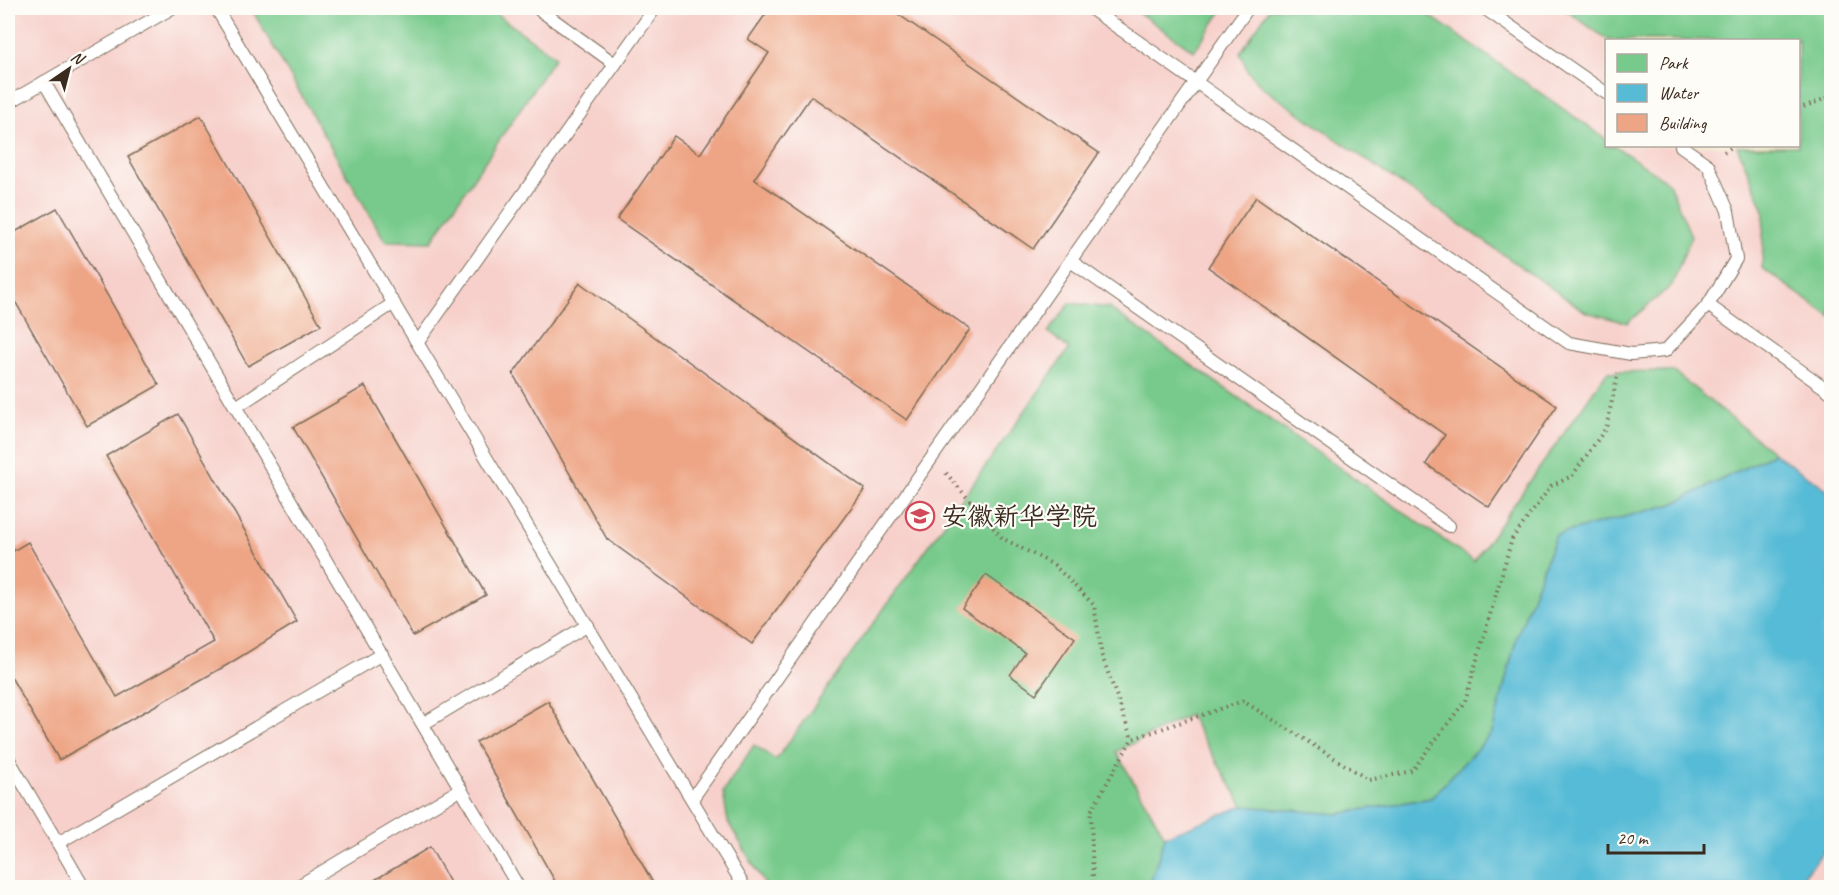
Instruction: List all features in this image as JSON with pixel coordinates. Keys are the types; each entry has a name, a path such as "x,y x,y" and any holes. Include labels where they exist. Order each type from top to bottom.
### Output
{"lane":[{"path":"8,103 172,8"},
{"path":"216,8 746,888"},
{"path":"537,8 615,64"},
{"path":"418,342 655,8"},
{"path":"1090,8 1569,343 1623,352 1665,351 1708,305 1736,259 1728,211 1708,165 1682,147"},
{"path":"692,799 1072,262 1248,8"},
{"path":"1484,8 1605,92"},
{"path":"44,82 519,888"},
{"path":"1072,262 1449,526"},
{"path":"236,406 394,303"},
{"path":"1708,305 1832,393"},
{"path":"423,724 588,625"},
{"path":"58,843 382,654"},
{"path":"8,758 84,888"},
{"path":"295,888 461,789"}],"path":[{"path":"1800,108 1832,96"},
{"path":"1093,888 1091,811 1132,739 1243,701 1369,780 1412,771 1465,701 1512,539 1551,486 1572,476 1606,428 1623,352"},
{"path":"933,458 1002,538 1054,565 1094,605 1102,656 1132,739"}],"shaded area":[{"name":"安徽新华学院","path":"8,8 1831,8 1831,887 8,887"}],"green space":[{"path":"251,8 488,8 555,57 431,242 385,241"},
{"path":"1132,8 1224,8 1194,51"},
{"path":"1270,8 1419,8 1605,138 1605,147 1616,147 1669,183 1691,236 1672,285 1627,323 1586,312 1263,88 1248,71 1240,53"},
{"path":"1563,8 1831,8 1831,317 1762,268 1764,210 1737,147 1800,147 1800,39 1607,39"},
{"path":"1070,303 1109,308 1474,561 1607,372 1673,371 1774,453 1673,504 1556,535 1517,637 1492,733 1431,798 1337,814 1243,806 1189,715 1116,752 1165,836 1149,887 767,888 728,822 723,792 754,745 776,760 1069,349 1048,332"}],"water":[{"path":"1774,453 1831,492 1831,842 1795,887 1149,887 1165,836 1243,806 1337,814 1431,798 1492,733 1517,637 1556,535 1673,504"}],"building":[{"path":"770,8 889,8 1099,153 1033,249 811,96 754,179 970,329 907,420 617,219 674,136 700,154 769,53 748,39"},
{"path":"201,116 321,325 248,366 128,157"},
{"path":"1256,197 1557,406 1489,507 1426,464 1445,435 1208,267"},
{"path":"57,208 159,385 87,426 8,289 8,236"},
{"path":"580,283 865,489 752,644 607,539 513,374"},
{"path":"365,386 486,595 413,636 293,427"},
{"path":"178,414 297,622 227,665 59,760 8,672 8,554 28,542 117,697 214,642 106,456"},
{"path":"986,575 1075,638 1036,694 1010,675 1025,653 962,608"},
{"path":"548,701 656,888 559,888 476,742"},
{"path":"430,847 453,888 361,888"}],"place":[{"name":"安徽新华学院","path":"920,516"}]}
